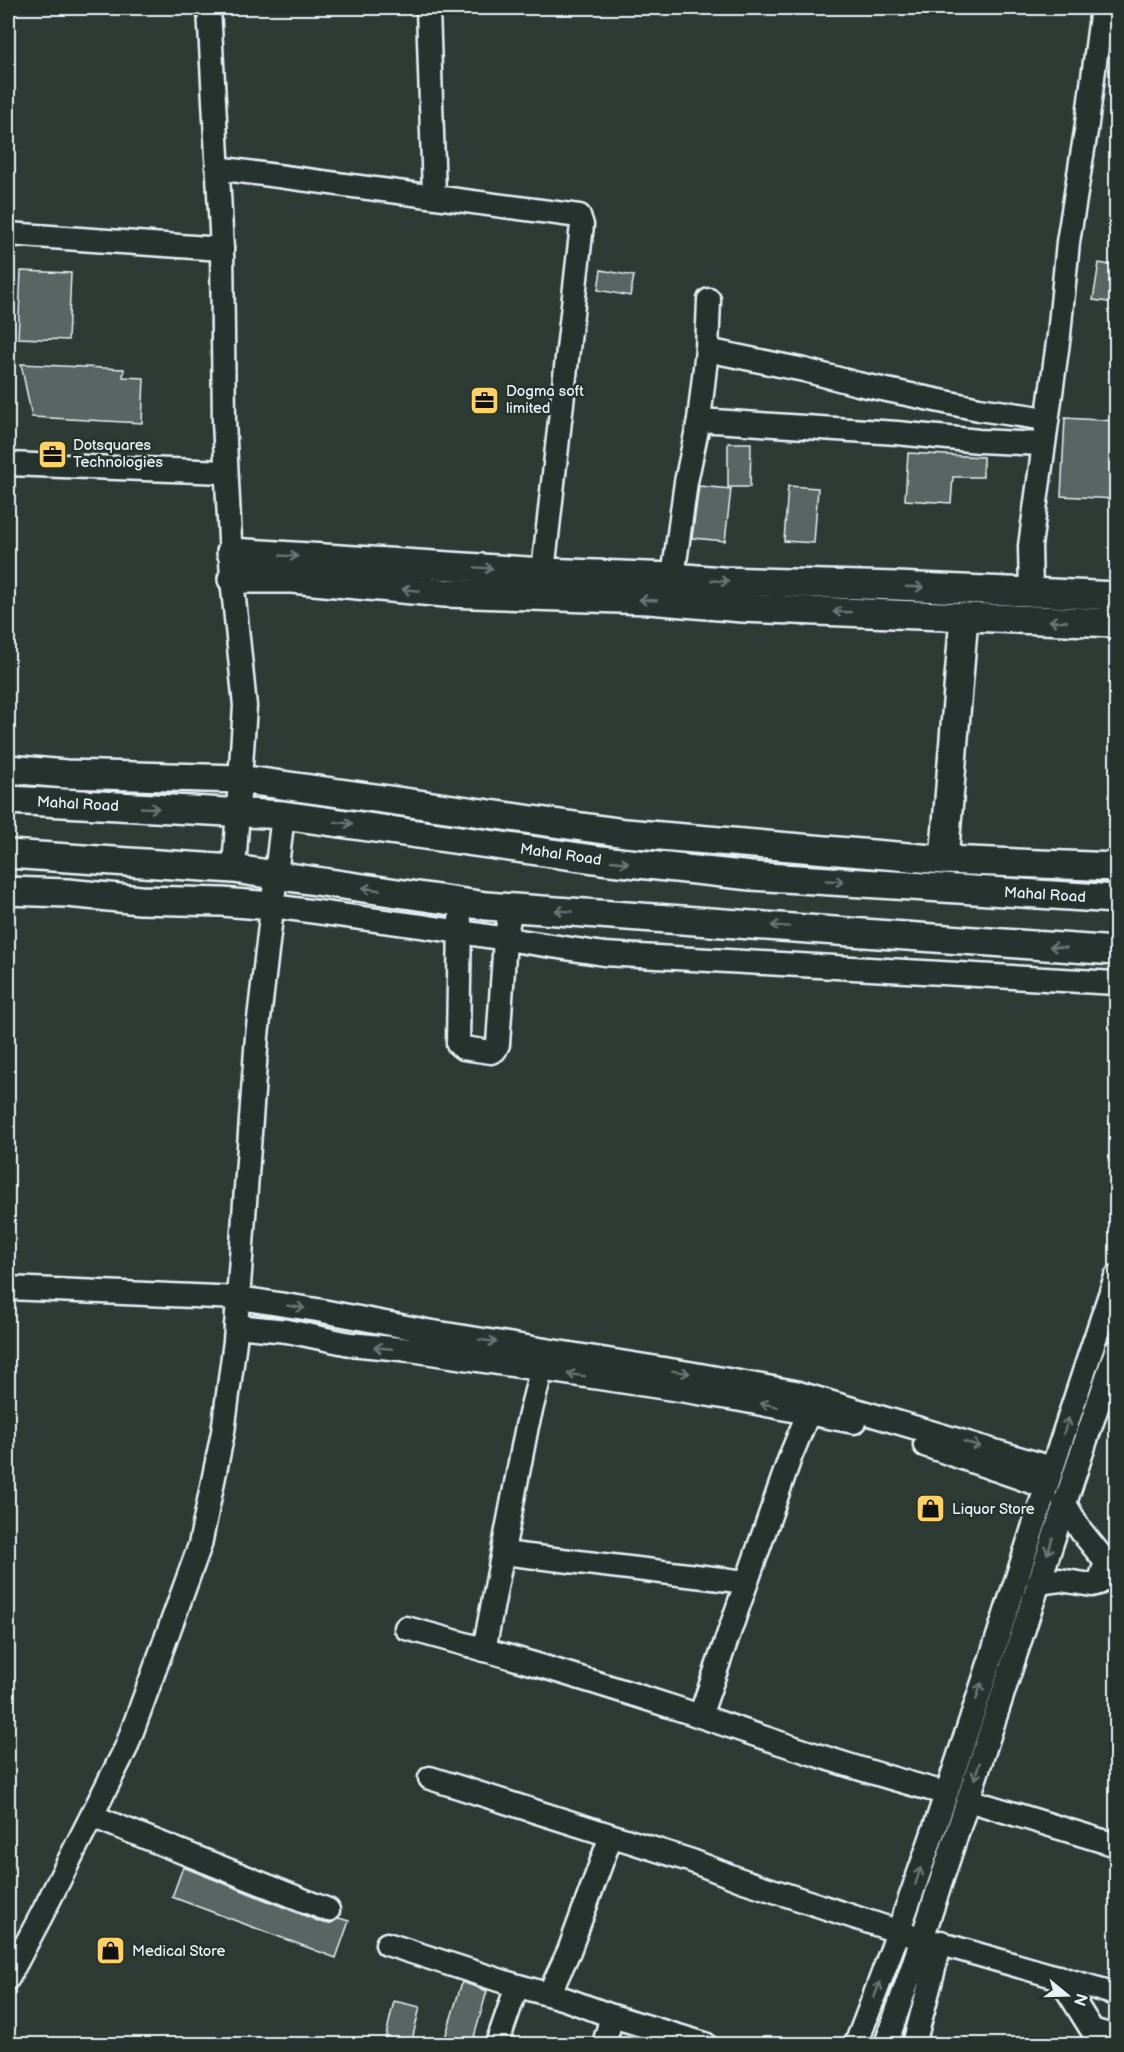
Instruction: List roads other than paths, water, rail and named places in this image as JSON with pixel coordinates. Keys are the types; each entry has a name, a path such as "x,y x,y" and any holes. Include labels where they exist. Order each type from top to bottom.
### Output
{"main road":[{"path":"231,552 722,581 1116,596"},
{"path":"232,579 292,579 445,593 649,600 742,608 1116,623"},
{"path":"944,860 964,617"},
{"path":"8,769 66,774 239,779 625,833 944,860 1116,867"},
{"name":"Mahal Road","path":"8,800 283,815 601,860 791,878 1116,899"},
{"path":"791,878 794,847"},
{"path":"8,854 234,869 511,908 1116,951"},
{"path":"8,891 272,906"}],"street":[{"path":"209,8 222,249 226,472 232,579 245,706 234,869"},
{"path":"428,8 434,195"},
{"path":"1031,593 1030,546 1059,335 1068,242 1086,131 1102,8"},
{"path":"218,168 579,216 582,225 543,572"},
{"path":"8,234 222,249"},
{"path":"673,577 686,482 699,420 707,350 709,300"},
{"path":"707,350 979,409 1046,418"},
{"path":"699,420 1043,444"},
{"path":"8,464 226,472"},
{"path":"8,1978 126,1748 200,1545 223,1432 236,1326 257,1036 283,815"},
{"path":"461,902 458,1044 463,1048 491,1052 498,1044 505,940 511,908"},
{"path":"272,906 604,954 1116,983"},
{"path":"975,975 978,941"},
{"path":"856,2044 900,1932 1116,1277"},
{"path":"8,1288 239,1298 795,1392 1049,1478"},
{"path":"236,1326 287,1330 350,1344 411,1350 720,1396 869,1425 1049,1478"},
{"path":"914,2044 932,1940 968,1800 1064,1502 1115,1363"},
{"path":"484,1650 527,1426 541,1371"},
{"path":"700,1716 746,1582 808,1414"},
{"path":"1038,1583 1060,1580 1092,1585 1099,1583 1102,1576 1106,1562 1081,1531 1064,1502"},
{"path":"503,1553 746,1582"},
{"path":"406,1628 700,1716 881,1776 945,1793"},
{"path":"430,1778 693,1861 741,1880 900,1932 1116,1994"},
{"path":"968,1800 1116,1845"},
{"path":"92,1816 328,1910"},
{"path":"549,1994 569,1951 611,1836"},
{"path":"886,2044 932,1940"},
{"path":"387,1944 705,2044"},
{"path":"1059,1977 1092,2030 1116,2037"},
{"path":"498,2044 517,1986"},
{"path":"604,2044 612,2016"}],"place":[{"name":"Dogma soft limited","path":"485,400"},
{"name":"Dotsquares Technologies","path":"52,454"},
{"name":"Liquor Store","path":"931,1509"},
{"name":"Medical Store","path":"111,1951"}]}
